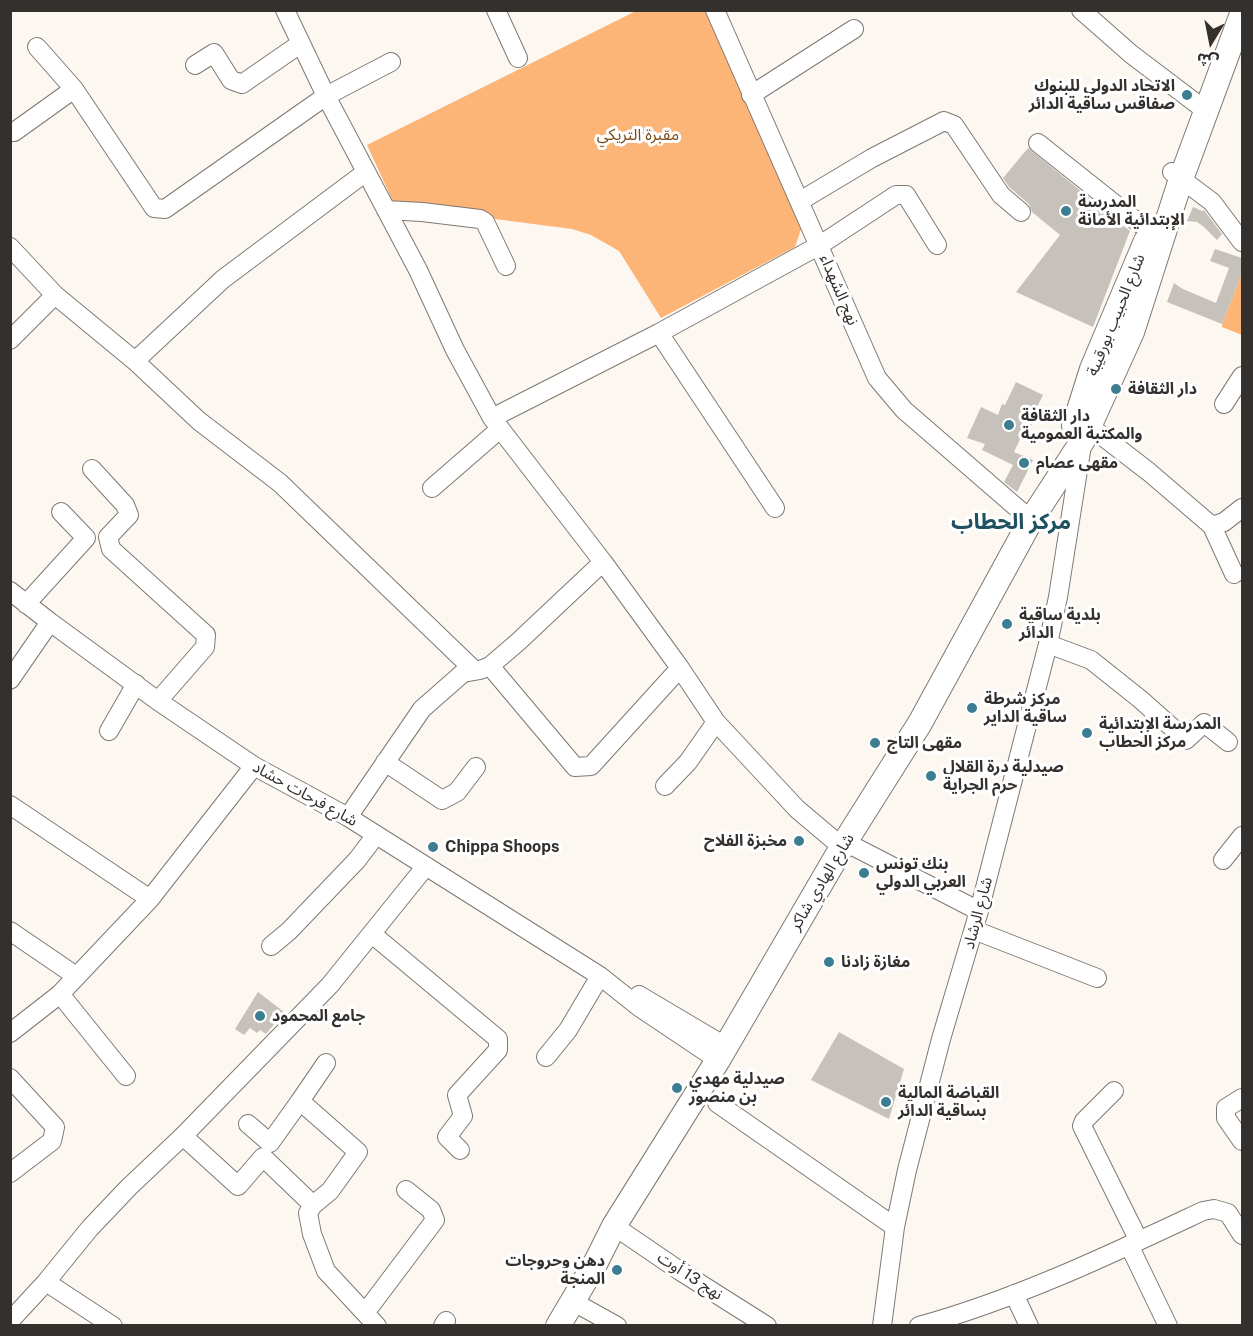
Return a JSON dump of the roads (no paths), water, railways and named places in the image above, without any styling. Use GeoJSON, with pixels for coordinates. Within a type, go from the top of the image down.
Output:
{"type":"FeatureCollection","features":[{"type":"Feature","properties":{"kind":"main road","name":"شارع الحبيب بورقيبة"},"geometry":{"type":"LineString","coordinates":[[1031,520],[1054,485],[1132,332],[1197,104],[1232,10]]}},
{"type":"Feature","properties":{"kind":"main road","name":"شارع الحبيب بورقيبة"},"geometry":{"type":"LineString","coordinates":[[1076,440],[1092,369],[1176,175],[1242,14]]}},
{"type":"Feature","properties":{"kind":"main road","name":"شارع الهادي شاكر"},"geometry":{"type":"LineString","coordinates":[[558,1326],[596,1262],[610,1232],[722,1053],[844,845],[920,723],[1031,520]]}},
{"type":"Feature","properties":{"kind":"main road","name":"شارع الهادي شاكر"},"geometry":{"type":"LineString","coordinates":[[544,1326],[585,1256],[610,1232]]}},
{"type":"Feature","properties":{"kind":"street"},"geometry":{"type":"LineString","coordinates":[[285,10],[326,96],[418,270],[455,350],[496,423],[603,562],[716,722],[797,809],[844,845],[979,911]]}},
{"type":"Feature","properties":{"kind":"street"},"geometry":{"type":"LineString","coordinates":[[496,10],[518,58]]}},
{"type":"Feature","properties":{"kind":"street","name":"نهج الشهداء"},"geometry":{"type":"LineString","coordinates":[[715,10],[877,378],[890,395],[1031,520]]}},
{"type":"Feature","properties":{"kind":"street"},"geometry":{"type":"LineString","coordinates":[[1081,10],[1131,54],[1197,104]]}},
{"type":"Feature","properties":{"kind":"street"},"geometry":{"type":"LineString","coordinates":[[751,95],[854,29]]}},
{"type":"Feature","properties":{"kind":"street"},"geometry":{"type":"LineString","coordinates":[[195,65],[214,53],[231,80],[242,84],[300,44]]}},
{"type":"Feature","properties":{"kind":"street"},"geometry":{"type":"LineString","coordinates":[[37,47],[74,89],[154,208],[165,208],[326,96],[390,62]]}},
{"type":"Feature","properties":{"kind":"street"},"geometry":{"type":"LineString","coordinates":[[10,132],[14,132],[74,89]]}},
{"type":"Feature","properties":{"kind":"street"},"geometry":{"type":"LineString","coordinates":[[800,201],[872,158],[944,121],[954,125],[1001,195],[1021,212]]}},
{"type":"Feature","properties":{"kind":"street"},"geometry":{"type":"LineString","coordinates":[[1038,143],[1140,224],[1152,228]]}},
{"type":"Feature","properties":{"kind":"street"},"geometry":{"type":"LineString","coordinates":[[135,361],[223,279],[366,172]]}},
{"type":"Feature","properties":{"kind":"street"},"geometry":{"type":"LineString","coordinates":[[1176,175],[1212,202],[1242,242]]}},
{"type":"Feature","properties":{"kind":"street"},"geometry":{"type":"LineString","coordinates":[[432,488],[496,423],[820,245],[896,195],[906,195],[937,245]]}},
{"type":"Feature","properties":{"kind":"street"},"geometry":{"type":"LineString","coordinates":[[386,210],[480,219],[484,222],[506,266]]}},
{"type":"Feature","properties":{"kind":"street"},"geometry":{"type":"LineString","coordinates":[[10,247],[55,295],[135,361],[199,421],[280,483],[483,668],[575,767],[591,766],[680,668]]}},
{"type":"Feature","properties":{"kind":"street"},"geometry":{"type":"LineString","coordinates":[[10,340],[55,295]]}},
{"type":"Feature","properties":{"kind":"street"},"geometry":{"type":"LineString","coordinates":[[659,333],[775,508]]}},
{"type":"Feature","properties":{"kind":"street"},"geometry":{"type":"LineString","coordinates":[[1224,404],[1242,376]]}},
{"type":"Feature","properties":{"kind":"street"},"geometry":{"type":"LineString","coordinates":[[1076,440],[1149,472],[1212,526],[1240,576]]}},
{"type":"Feature","properties":{"kind":"street","name":"شارع الرشاد"},"geometry":{"type":"LineString","coordinates":[[882,1326],[895,1227],[941,1040],[974,930],[1048,645],[1073,499],[1076,440]]}},
{"type":"Feature","properties":{"kind":"street"},"geometry":{"type":"LineString","coordinates":[[92,469],[125,505],[129,515],[108,537],[111,549],[206,635],[205,647],[158,700]]}},
{"type":"Feature","properties":{"kind":"street"},"geometry":{"type":"LineString","coordinates":[[1212,526],[1224,522],[1242,507]]}},
{"type":"Feature","properties":{"kind":"street"},"geometry":{"type":"LineString","coordinates":[[26,604],[86,537],[61,513]]}},
{"type":"Feature","properties":{"kind":"street"},"geometry":{"type":"LineString","coordinates":[[348,817],[422,709],[463,673],[483,668],[518,642],[603,562]]}},
{"type":"Feature","properties":{"kind":"street","name":"شارع فرحات حشاد"},"geometry":{"type":"LineString","coordinates":[[10,591],[158,700],[254,766],[348,817],[605,980],[649,999],[722,1053]]}},
{"type":"Feature","properties":{"kind":"street"},"geometry":{"type":"LineString","coordinates":[[10,680],[50,622]]}},
{"type":"Feature","properties":{"kind":"street"},"geometry":{"type":"LineString","coordinates":[[1048,645],[1091,660],[1186,740],[1204,723],[1228,742]]}},
{"type":"Feature","properties":{"kind":"street"},"geometry":{"type":"LineString","coordinates":[[109,731],[136,684]]}},
{"type":"Feature","properties":{"kind":"street"},"geometry":{"type":"LineString","coordinates":[[665,786],[688,762],[716,722]]}},
{"type":"Feature","properties":{"kind":"street"},"geometry":{"type":"LineString","coordinates":[[385,762],[442,800],[457,792],[476,767]]}},
{"type":"Feature","properties":{"kind":"street"},"geometry":{"type":"LineString","coordinates":[[10,1033],[60,994],[150,899],[254,766]]}},
{"type":"Feature","properties":{"kind":"street"},"geometry":{"type":"LineString","coordinates":[[10,805],[150,899]]}},
{"type":"Feature","properties":{"kind":"street"},"geometry":{"type":"LineString","coordinates":[[271,946],[290,931],[350,868],[376,835]]}},
{"type":"Feature","properties":{"kind":"street"},"geometry":{"type":"LineString","coordinates":[[1223,860],[1242,836]]}},
{"type":"Feature","properties":{"kind":"street"},"geometry":{"type":"LineString","coordinates":[[10,1321],[46,1282],[90,1228],[129,1187],[183,1136],[330,985],[426,866]]}},
{"type":"Feature","properties":{"kind":"street"},"geometry":{"type":"LineString","coordinates":[[974,930],[1097,978]]}},
{"type":"Feature","properties":{"kind":"street"},"geometry":{"type":"LineString","coordinates":[[10,931],[76,976]]}},
{"type":"Feature","properties":{"kind":"street"},"geometry":{"type":"LineString","coordinates":[[372,934],[498,1039],[498,1050],[457,1095],[462,1116],[447,1137],[460,1150]]}},
{"type":"Feature","properties":{"kind":"street"},"geometry":{"type":"LineString","coordinates":[[546,1057],[605,980]]}},
{"type":"Feature","properties":{"kind":"street"},"geometry":{"type":"LineString","coordinates":[[60,994],[126,1076]]}},
{"type":"Feature","properties":{"kind":"street"},"geometry":{"type":"LineString","coordinates":[[248,1124],[270,1143],[326,1063]]}},
{"type":"Feature","properties":{"kind":"street"},"geometry":{"type":"LineString","coordinates":[[10,1078],[55,1126],[52,1141],[10,1173]]}},
{"type":"Feature","properties":{"kind":"street"},"geometry":{"type":"LineString","coordinates":[[1114,1090],[1084,1121],[1082,1126],[1168,1326]]}},
{"type":"Feature","properties":{"kind":"street"},"geometry":{"type":"LineString","coordinates":[[1242,1098],[1226,1108],[1226,1118],[1242,1141]]}},
{"type":"Feature","properties":{"kind":"street"},"geometry":{"type":"LineString","coordinates":[[300,1101],[358,1152],[330,1191],[313,1205],[308,1213],[312,1234],[326,1271],[371,1319],[435,1220],[431,1210],[406,1190]]}},
{"type":"Feature","properties":{"kind":"street"},"geometry":{"type":"LineString","coordinates":[[717,1103],[895,1227]]}},
{"type":"Feature","properties":{"kind":"street"},"geometry":{"type":"LineString","coordinates":[[183,1136],[238,1186],[263,1157],[313,1205]]}},
{"type":"Feature","properties":{"kind":"street"},"geometry":{"type":"LineString","coordinates":[[919,1326],[966,1319],[1014,1294],[1203,1211],[1214,1209],[1228,1213],[1242,1235]]}},
{"type":"Feature","properties":{"kind":"street","name":"نهج 13 أوت"},"geometry":{"type":"LineString","coordinates":[[610,1232],[680,1271],[766,1326]]}},
{"type":"Feature","properties":{"kind":"street"},"geometry":{"type":"LineString","coordinates":[[46,1282],[113,1326]]}},
{"type":"Feature","properties":{"kind":"street"},"geometry":{"type":"LineString","coordinates":[[1014,1294],[1029,1326]]}},
{"type":"Feature","properties":{"kind":"street"},"geometry":{"type":"LineString","coordinates":[[572,1301],[617,1326]]}},
{"type":"Feature","properties":{"kind":"place","name":"الاتحاد الدولي للبنوك صفاقس ساقية الدائر"},"geometry":{"type":"Point","coordinates":[1187,95]}},
{"type":"Feature","properties":{"kind":"place","name":"المدرسة الإبتدائية الأمانة"},"geometry":{"type":"Point","coordinates":[1066,211]}},
{"type":"Feature","properties":{"kind":"place","name":"دار الثقافة"},"geometry":{"type":"Point","coordinates":[1116,389]}},
{"type":"Feature","properties":{"kind":"place","name":"دار الثقافة والمكتبة العمومية"},"geometry":{"type":"Point","coordinates":[1009,425]}},
{"type":"Feature","properties":{"kind":"place","name":"مقهى عصام"},"geometry":{"type":"Point","coordinates":[1024,463]}},
{"type":"Feature","properties":{"kind":"place","name":"بلدية ساقية الدائر"},"geometry":{"type":"Point","coordinates":[1007,624]}},
{"type":"Feature","properties":{"kind":"place","name":"مركز شرطة ساقية الداير"},"geometry":{"type":"Point","coordinates":[972,708]}},
{"type":"Feature","properties":{"kind":"place","name":"المدرسة الإبتدائية مركز الحطاب"},"geometry":{"type":"Point","coordinates":[1087,733]}},
{"type":"Feature","properties":{"kind":"place","name":"مقهى التاج"},"geometry":{"type":"Point","coordinates":[875,743]}},
{"type":"Feature","properties":{"kind":"place","name":"صيدلية درة القلال حرم الجراية"},"geometry":{"type":"Point","coordinates":[931,776]}},
{"type":"Feature","properties":{"kind":"place","name":"مخبزة الفلاح"},"geometry":{"type":"Point","coordinates":[799,841]}},
{"type":"Feature","properties":{"kind":"place","name":"Chippa Shoops"},"geometry":{"type":"Point","coordinates":[433,847]}},
{"type":"Feature","properties":{"kind":"place","name":"بنك تونس العربي الدولي"},"geometry":{"type":"Point","coordinates":[864,873]}},
{"type":"Feature","properties":{"kind":"place","name":"مغازة زادنا"},"geometry":{"type":"Point","coordinates":[829,962]}},
{"type":"Feature","properties":{"kind":"place","name":"جامع المحمود"},"geometry":{"type":"Point","coordinates":[260,1016]}},
{"type":"Feature","properties":{"kind":"place","name":"صيدلية مهدي بن منصور"},"geometry":{"type":"Point","coordinates":[677,1088]}},
{"type":"Feature","properties":{"kind":"place","name":"القباضة المالية بساقية الدائر"},"geometry":{"type":"Point","coordinates":[886,1102]}},
{"type":"Feature","properties":{"kind":"place","name":"دهن وحروجات المنجة"},"geometry":{"type":"Point","coordinates":[617,1270]}},
{"type":"Feature","properties":{"kind":"district","name":"مركز الحطاب"},"geometry":{"type":"Point","coordinates":[1011,522]}},
{"type":"Feature","properties":{"kind":"park label","name":"مقبرة التريكي"},"geometry":{"type":"Point","coordinates":[638,135]}}]}
